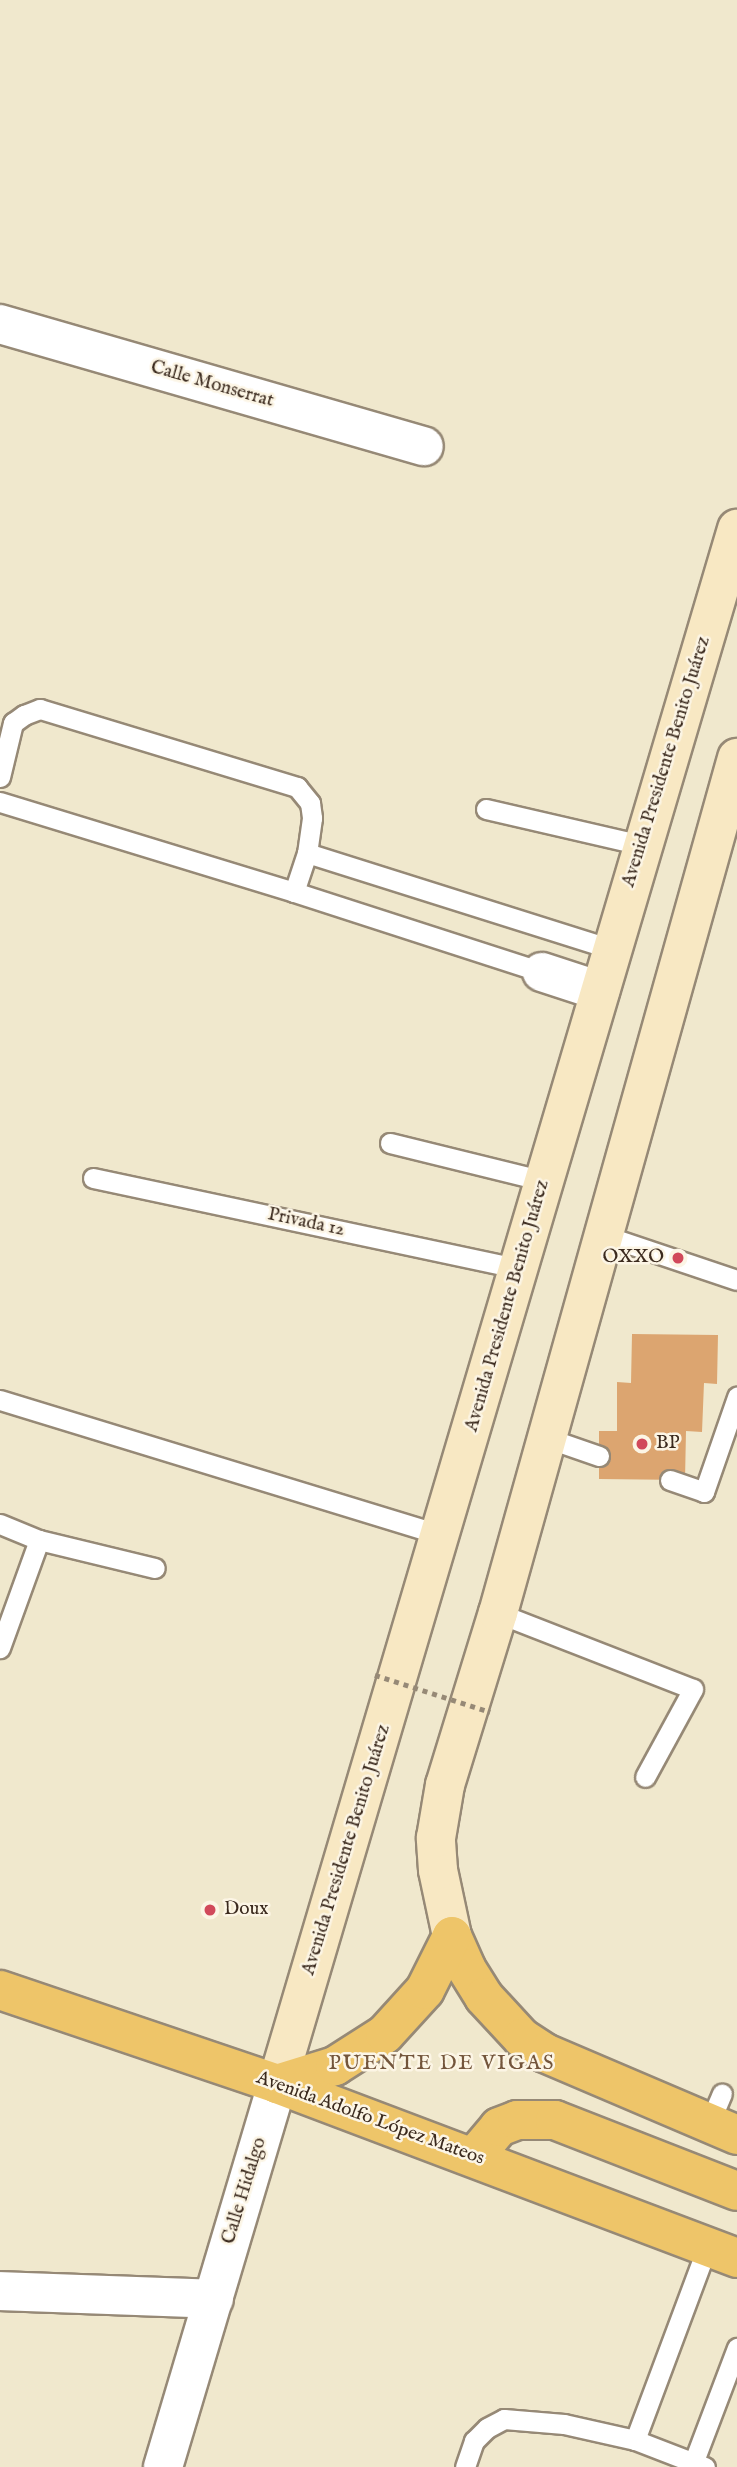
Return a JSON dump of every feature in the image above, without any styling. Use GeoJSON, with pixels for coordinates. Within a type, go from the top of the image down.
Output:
{"type":"FeatureCollection","features":[{"type":"Feature","properties":{"kind":"main road","name":"Avenida Presidente Benito Juárez"},"geometry":{"type":"LineString","coordinates":[[277,2084],[442,1535],[642,845],[737,529]]}},
{"type":"Feature","properties":{"kind":"main road"},"geometry":{"type":"LineString","coordinates":[[723,2118],[545,2053],[522,2038],[484,1997],[466,1968],[452,1936],[438,1870],[439,1811],[498,1613],[737,758]]}},
{"type":"Feature","properties":{"kind":"main road"},"geometry":{"type":"LineString","coordinates":[[277,2084],[335,2066],[385,2034],[425,1990],[452,1936]]}},
{"type":"Feature","properties":{"kind":"main road","name":"Avenida Adolfo López Mateos"},"geometry":{"type":"LineString","coordinates":[[0,1990],[277,2084],[722,2253]]}},
{"type":"Feature","properties":{"kind":"main road"},"geometry":{"type":"LineString","coordinates":[[474,2157],[499,2127],[517,2120],[555,2120],[737,2191]]}},
{"type":"Feature","properties":{"kind":"street","name":"Calle Monserrat"},"geometry":{"type":"LineString","coordinates":[[0,324],[424,446]]}},
{"type":"Feature","properties":{"kind":"street"},"geometry":{"type":"LineString","coordinates":[[542,972],[600,991]]}},
{"type":"Feature","properties":{"kind":"street","name":"Calle Hidalgo"},"geometry":{"type":"LineString","coordinates":[[163,2467],[277,2084]]}},
{"type":"Feature","properties":{"kind":"street"},"geometry":{"type":"LineString","coordinates":[[0,2291],[214,2299]]}},
{"type":"Feature","properties":{"kind":"lane"},"geometry":{"type":"LineString","coordinates":[[0,777],[13,723],[40,709],[297,787],[310,803],[312,818],[307,853],[294,892]]}},
{"type":"Feature","properties":{"kind":"lane"},"geometry":{"type":"LineString","coordinates":[[0,802],[294,892],[542,972]]}},
{"type":"Feature","properties":{"kind":"lane"},"geometry":{"type":"LineString","coordinates":[[486,809],[642,845]]}},
{"type":"Feature","properties":{"kind":"lane"},"geometry":{"type":"LineString","coordinates":[[307,853],[612,949]]}},
{"type":"Feature","properties":{"kind":"lane"},"geometry":{"type":"LineString","coordinates":[[390,1143],[545,1181]]}},
{"type":"Feature","properties":{"kind":"lane","name":"Privada 12"},"geometry":{"type":"LineString","coordinates":[[93,1178],[518,1268]]}},
{"type":"Feature","properties":{"kind":"lane"},"geometry":{"type":"LineString","coordinates":[[603,1235],[737,1280]]}},
{"type":"Feature","properties":{"kind":"lane"},"geometry":{"type":"LineString","coordinates":[[670,1480],[705,1492],[737,1396]]}},
{"type":"Feature","properties":{"kind":"lane"},"geometry":{"type":"LineString","coordinates":[[0,1400],[442,1535]]}},
{"type":"Feature","properties":{"kind":"lane"},"geometry":{"type":"LineString","coordinates":[[547,1438],[599,1456]]}},
{"type":"Feature","properties":{"kind":"lane"},"geometry":{"type":"LineString","coordinates":[[0,1524],[39,1540],[155,1568]]}},
{"type":"Feature","properties":{"kind":"lane"},"geometry":{"type":"LineString","coordinates":[[0,1648],[39,1540]]}},
{"type":"Feature","properties":{"kind":"lane"},"geometry":{"type":"LineString","coordinates":[[498,1613],[693,1689],[645,1777]]}},
{"type":"Feature","properties":{"kind":"lane"},"geometry":{"type":"LineString","coordinates":[[635,2440],[722,2253]]}},
{"type":"Feature","properties":{"kind":"lane"},"geometry":{"type":"LineString","coordinates":[[465,2467],[474,2441],[487,2428],[504,2419],[564,2424],[635,2440],[700,2464],[737,2348]]}},
{"type":"Feature","properties":{"kind":"path"},"geometry":{"type":"LineString","coordinates":[[375,1675],[490,1712]]}},
{"type":"Feature","properties":{"kind":"building"},"geometry":{"type":"Polygon","coordinates":[[[632,1334],[718,1335],[717,1384],[704,1383],[702,1432],[686,1431],[685,1480],[599,1479],[599,1431],[617,1431],[617,1382],[631,1383],[632,1334]]]}},
{"type":"Feature","properties":{"kind":"place","name":"OXXO"},"geometry":{"type":"Point","coordinates":[678,1258]}},
{"type":"Feature","properties":{"kind":"place","name":"BP"},"geometry":{"type":"Point","coordinates":[642,1444]}},
{"type":"Feature","properties":{"kind":"place","name":"Doux"},"geometry":{"type":"Point","coordinates":[210,1910]}},
{"type":"Feature","properties":{"kind":"district","name":"PUENTE DE VIGAS"},"geometry":{"type":"Point","coordinates":[442,2064]}}]}
